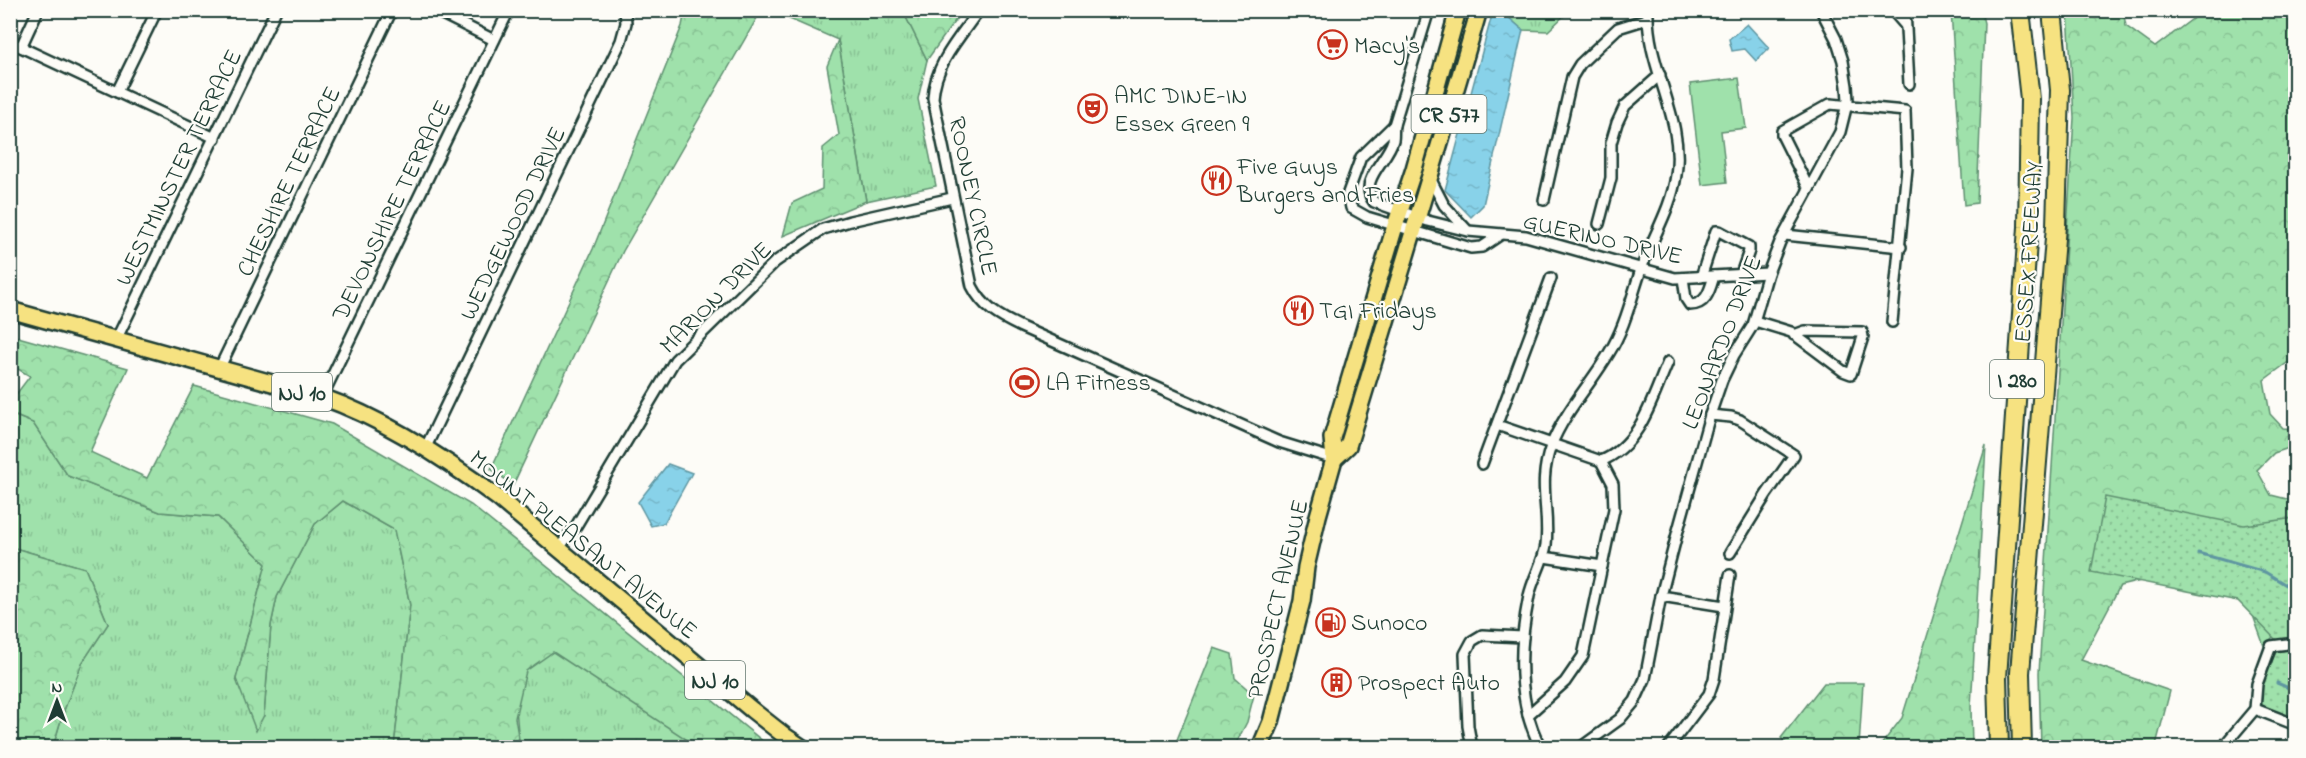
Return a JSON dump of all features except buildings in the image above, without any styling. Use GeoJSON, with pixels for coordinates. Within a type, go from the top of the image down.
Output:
{"type":"FeatureCollection","features":[{"type":"Feature","properties":{"kind":"highway","name":"ESSEX FREEWAY"},"geometry":{"type":"LineString","coordinates":[[1999,747],[1997,678],[2028,227],[2030,99],[2020,10]]}},
{"type":"Feature","properties":{"kind":"highway","name":"ESSEX FREEWAY"},"geometry":{"type":"LineString","coordinates":[[2022,747],[2020,673],[2056,226],[2060,90],[2052,10]]}},
{"type":"Feature","properties":{"kind":"main road","name":"PROSPECT AVENUE"},"geometry":{"type":"LineString","coordinates":[[1260,747],[1271,722],[1302,602],[1306,567],[1334,459],[1332,438],[1417,159],[1458,10]]}},
{"type":"Feature","properties":{"kind":"main road","name":"PROSPECT AVENUE"},"geometry":{"type":"LineString","coordinates":[[1334,459],[1348,446],[1479,10]]}},
{"type":"Feature","properties":{"kind":"main road","name":"MOUNT PLEASANT AVENUE"},"geometry":{"type":"LineString","coordinates":[[10,310],[322,397],[362,414],[466,475],[752,710],[802,747]]}},
{"type":"Feature","properties":{"kind":"street"},"geometry":{"type":"LineString","coordinates":[[21,47],[38,10]]}},
{"type":"Feature","properties":{"kind":"street"},"geometry":{"type":"LineString","coordinates":[[117,92],[157,10]]}},
{"type":"Feature","properties":{"kind":"street","name":"WESTMINSTER TERRACE"},"geometry":{"type":"LineString","coordinates":[[116,340],[276,10]]}},
{"type":"Feature","properties":{"kind":"street","name":"CHESHIRE TERRACE"},"geometry":{"type":"LineString","coordinates":[[219,369],[392,10]]}},
{"type":"Feature","properties":{"kind":"street"},"geometry":{"type":"LineString","coordinates":[[434,10],[495,40]]}},
{"type":"Feature","properties":{"kind":"street","name":"WEDGEWOOD DRIVE"},"geometry":{"type":"LineString","coordinates":[[425,449],[621,41],[626,23],[625,10]]}},
{"type":"Feature","properties":{"kind":"street","name":"ROONEY CIRCLE"},"geometry":{"type":"LineString","coordinates":[[979,10],[944,60],[934,86],[933,98],[952,198],[972,286],[977,296],[993,313],[1279,442],[1334,459]]}},
{"type":"Feature","properties":{"kind":"street"},"geometry":{"type":"LineString","coordinates":[[1397,219],[1374,202],[1368,193],[1371,178],[1393,140],[1394,125],[1429,10]]}},
{"type":"Feature","properties":{"kind":"street","name":"LEONARDO DRIVE"},"geometry":{"type":"LineString","coordinates":[[1580,747],[1620,720],[1635,701],[1645,679],[1661,596],[1710,415],[1722,380],[1755,321],[1768,273],[1785,235],[1840,132],[1847,105],[1847,86],[1843,61],[1836,39],[1821,10]]}},
{"type":"Feature","properties":{"kind":"street"},"geometry":{"type":"LineString","coordinates":[[1892,10],[1905,25]]}},
{"type":"Feature","properties":{"kind":"street"},"geometry":{"type":"LineString","coordinates":[[1905,10],[1910,84]]}},
{"type":"Feature","properties":{"kind":"street","name":"DEVONSHIRE TERRACE"},"geometry":{"type":"LineString","coordinates":[[322,397],[508,12]]}},
{"type":"Feature","properties":{"kind":"street"},"geometry":{"type":"LineString","coordinates":[[1541,747],[1528,715],[1523,691],[1523,637],[1529,594],[1544,557],[1546,541],[1543,482],[1552,444],[1573,406],[1616,341],[1641,269],[1666,209],[1676,176],[1678,149],[1675,122],[1660,75],[1647,15],[1618,28],[1580,64],[1572,77],[1544,200]]}},
{"type":"Feature","properties":{"kind":"street"},"geometry":{"type":"LineString","coordinates":[[10,42],[215,138]]}},
{"type":"Feature","properties":{"kind":"street"},"geometry":{"type":"LineString","coordinates":[[1599,224],[1611,178],[1611,143],[1617,123],[1626,106],[1660,75]]}},
{"type":"Feature","properties":{"kind":"street"},"geometry":{"type":"LineString","coordinates":[[1809,189],[1782,131],[1830,104],[1905,111],[1907,168],[1892,322]]}},
{"type":"Feature","properties":{"kind":"street"},"geometry":{"type":"LineString","coordinates":[[1394,125],[1361,157],[1348,199],[1351,208],[1358,214],[1397,219],[1415,224]]}},
{"type":"Feature","properties":{"kind":"street"},"geometry":{"type":"LineString","coordinates":[[1430,178],[1444,205],[1468,231]]}},
{"type":"Feature","properties":{"kind":"street"},"geometry":{"type":"LineString","coordinates":[[10,196],[10,207]]}},
{"type":"Feature","properties":{"kind":"street","name":"MARION DRIVE"},"geometry":{"type":"LineString","coordinates":[[558,549],[576,526],[675,360],[775,262],[823,229],[952,198]]}},
{"type":"Feature","properties":{"kind":"street","name":"GUERINO DRIVE"},"geometry":{"type":"LineString","coordinates":[[1397,219],[1415,224],[1471,248],[1482,247],[1500,235]]}},
{"type":"Feature","properties":{"kind":"street","name":"GUERINO DRIVE"},"geometry":{"type":"LineString","coordinates":[[1415,224],[1500,235],[1526,236],[1641,269],[1683,278],[1768,273]]}},
{"type":"Feature","properties":{"kind":"street"},"geometry":{"type":"LineString","coordinates":[[1701,277],[1716,231],[1749,247],[1741,274]]}},
{"type":"Feature","properties":{"kind":"street"},"geometry":{"type":"LineString","coordinates":[[1785,235],[1900,247]]}},
{"type":"Feature","properties":{"kind":"street"},"geometry":{"type":"LineString","coordinates":[[1683,278],[1686,299],[1690,304],[1697,305],[1704,300],[1714,276]]}},
{"type":"Feature","properties":{"kind":"street"},"geometry":{"type":"LineString","coordinates":[[1482,464],[1551,278]]}},
{"type":"Feature","properties":{"kind":"street"},"geometry":{"type":"LineString","coordinates":[[1755,321],[1777,326],[1794,335],[1843,371],[1851,374],[1863,337],[1862,332],[1805,331],[1794,335]]}},
{"type":"Feature","properties":{"kind":"street"},"geometry":{"type":"LineString","coordinates":[[1601,461],[1614,456],[1636,434],[1668,362]]}},
{"type":"Feature","properties":{"kind":"street"},"geometry":{"type":"LineString","coordinates":[[1710,415],[1740,420],[1794,455],[1730,554]]}},
{"type":"Feature","properties":{"kind":"street"},"geometry":{"type":"LineString","coordinates":[[1497,425],[1601,461],[1609,473],[1615,495],[1583,656],[1565,682],[1528,715]]}},
{"type":"Feature","properties":{"kind":"street"},"geometry":{"type":"LineString","coordinates":[[1544,557],[1602,566]]}},
{"type":"Feature","properties":{"kind":"street"},"geometry":{"type":"LineString","coordinates":[[1668,747],[1708,694],[1714,679],[1730,575]]}},
{"type":"Feature","properties":{"kind":"street"},"geometry":{"type":"LineString","coordinates":[[1661,596],[1724,606]]}},
{"type":"Feature","properties":{"kind":"street"},"geometry":{"type":"LineString","coordinates":[[1472,747],[1468,726],[1465,654],[1472,641],[1482,635],[1523,637]]}},
{"type":"Feature","properties":{"kind":"street"},"geometry":{"type":"LineString","coordinates":[[2223,747],[2255,709],[2257,684],[2271,646],[2295,643]]}},
{"type":"Feature","properties":{"kind":"street"},"geometry":{"type":"LineString","coordinates":[[2255,709],[2295,725]]}},
{"type":"Feature","properties":{"kind":"green space"},"geometry":{"type":"Polygon","coordinates":[[[685,11],[761,11],[623,251],[513,485],[491,469],[593,249],[682,26],[685,11]]]}},
{"type":"Feature","properties":{"kind":"green space"},"geometry":{"type":"Polygon","coordinates":[[[771,11],[903,11],[927,60],[918,99],[936,186],[866,201],[838,40],[771,11]]]}},
{"type":"Feature","properties":{"kind":"green space"},"geometry":{"type":"Polygon","coordinates":[[[903,11],[962,11],[927,60],[903,11]]]}},
{"type":"Feature","properties":{"kind":"green space"},"geometry":{"type":"Polygon","coordinates":[[[1501,11],[1569,11],[1548,31],[1523,30],[1501,11]]]}},
{"type":"Feature","properties":{"kind":"green space"},"geometry":{"type":"Polygon","coordinates":[[[1951,11],[1981,11],[1984,23],[1977,203],[1964,205],[1951,11]]]}},
{"type":"Feature","properties":{"kind":"green space"},"geometry":{"type":"Polygon","coordinates":[[[2068,11],[2123,11],[2126,26],[2155,47],[2203,11],[2295,11],[2295,139],[2287,156],[2296,171],[2295,364],[2287,363],[2264,380],[2270,414],[2283,428],[2295,429],[2295,446],[2274,453],[2257,470],[2271,495],[2295,501],[2295,635],[2275,635],[2264,646],[2246,596],[2158,577],[2120,586],[2081,660],[2170,691],[2156,745],[2095,744],[2094,747],[2041,748],[2039,673],[2074,118],[2068,11]]]}},
{"type":"Feature","properties":{"kind":"green space"},"geometry":{"type":"Polygon","coordinates":[[[838,40],[866,201],[783,236],[792,203],[822,189],[823,148],[839,135],[827,66],[838,40]]]}},
{"type":"Feature","properties":{"kind":"green space"},"geometry":{"type":"Polygon","coordinates":[[[1739,78],[1746,128],[1721,131],[1727,182],[1702,185],[1690,84],[1739,78]]]}},
{"type":"Feature","properties":{"kind":"green space"},"geometry":{"type":"Polygon","coordinates":[[[11,335],[128,368],[90,452],[147,478],[194,386],[332,424],[471,505],[770,747],[739,747],[743,743],[740,741],[720,747],[698,747],[553,652],[526,671],[515,718],[520,747],[394,747],[410,605],[394,530],[343,501],[315,524],[277,597],[271,625],[264,715],[256,731],[236,679],[266,564],[218,517],[160,512],[68,476],[33,423],[11,414],[11,401],[30,376],[11,365],[11,335]]]}},
{"type":"Feature","properties":{"kind":"green space"},"geometry":{"type":"Polygon","coordinates":[[[10,414],[33,423],[68,476],[160,512],[218,517],[266,564],[236,679],[264,715],[271,625],[277,597],[315,524],[343,501],[394,530],[410,605],[394,747],[53,747],[82,663],[108,624],[85,568],[11,547],[10,414]]]}},
{"type":"Feature","properties":{"kind":"green space"},"geometry":{"type":"Polygon","coordinates":[[[1986,445],[1971,707],[1972,747],[1877,747],[1902,718],[1986,445]]]}},
{"type":"Feature","properties":{"kind":"green space"},"geometry":{"type":"Polygon","coordinates":[[[2105,497],[2244,525],[2295,518],[2295,639],[2276,640],[2238,601],[2091,572],[2105,497]]]}},
{"type":"Feature","properties":{"kind":"green space"},"geometry":{"type":"Polygon","coordinates":[[[11,547],[85,568],[108,624],[82,663],[53,747],[11,747],[11,547]]]}},
{"type":"Feature","properties":{"kind":"green space"},"geometry":{"type":"Polygon","coordinates":[[[545,644],[644,707],[698,747],[520,747],[514,672],[545,644]]]}},
{"type":"Feature","properties":{"kind":"green space"},"geometry":{"type":"Polygon","coordinates":[[[1214,648],[1232,654],[1235,678],[1254,695],[1247,722],[1234,747],[1174,747],[1214,648]]]}},
{"type":"Feature","properties":{"kind":"green space"},"geometry":{"type":"Polygon","coordinates":[[[2295,648],[2295,721],[2262,706],[2261,684],[2276,652],[2295,648]]]}},
{"type":"Feature","properties":{"kind":"green space"},"geometry":{"type":"Polygon","coordinates":[[[1824,683],[1863,683],[1859,747],[1790,747],[1781,738],[1824,683]]]}},
{"type":"Feature","properties":{"kind":"water"},"geometry":{"type":"Polygon","coordinates":[[[1493,11],[1501,11],[1523,30],[1483,205],[1471,217],[1445,190],[1493,11]]]}},
{"type":"Feature","properties":{"kind":"water"},"geometry":{"type":"Polygon","coordinates":[[[1747,24],[1769,48],[1756,61],[1745,49],[1732,51],[1729,39],[1747,24]]]}},
{"type":"Feature","properties":{"kind":"water"},"geometry":{"type":"Polygon","coordinates":[[[668,464],[692,473],[664,523],[651,526],[638,502],[668,464]]]}},
{"type":"Feature","properties":{"kind":"waterway"},"geometry":{"type":"LineString","coordinates":[[2198,553],[2265,572],[2296,591]]}},
{"type":"Feature","properties":{"kind":"waterway"},"geometry":{"type":"LineString","coordinates":[[2277,683],[2296,691]]}},
{"type":"Feature","properties":{"kind":"place","name":"Macy's"},"geometry":{"type":"Point","coordinates":[1333,45]}},
{"type":"Feature","properties":{"kind":"place","name":"AMC DINE-IN Essex Green 9"},"geometry":{"type":"Point","coordinates":[1093,109]}},
{"type":"Feature","properties":{"kind":"place","name":"Five Guys Burgers and Fries"},"geometry":{"type":"Point","coordinates":[1216,180]}},
{"type":"Feature","properties":{"kind":"place","name":"TGI Fridays"},"geometry":{"type":"Point","coordinates":[1298,310]}},
{"type":"Feature","properties":{"kind":"place","name":"LA Fitness"},"geometry":{"type":"Point","coordinates":[1025,382]}},
{"type":"Feature","properties":{"kind":"place","name":"Sunoco"},"geometry":{"type":"Point","coordinates":[1330,622]}},
{"type":"Feature","properties":{"kind":"place","name":"Prospect Auto"},"geometry":{"type":"Point","coordinates":[1337,682]}}]}
